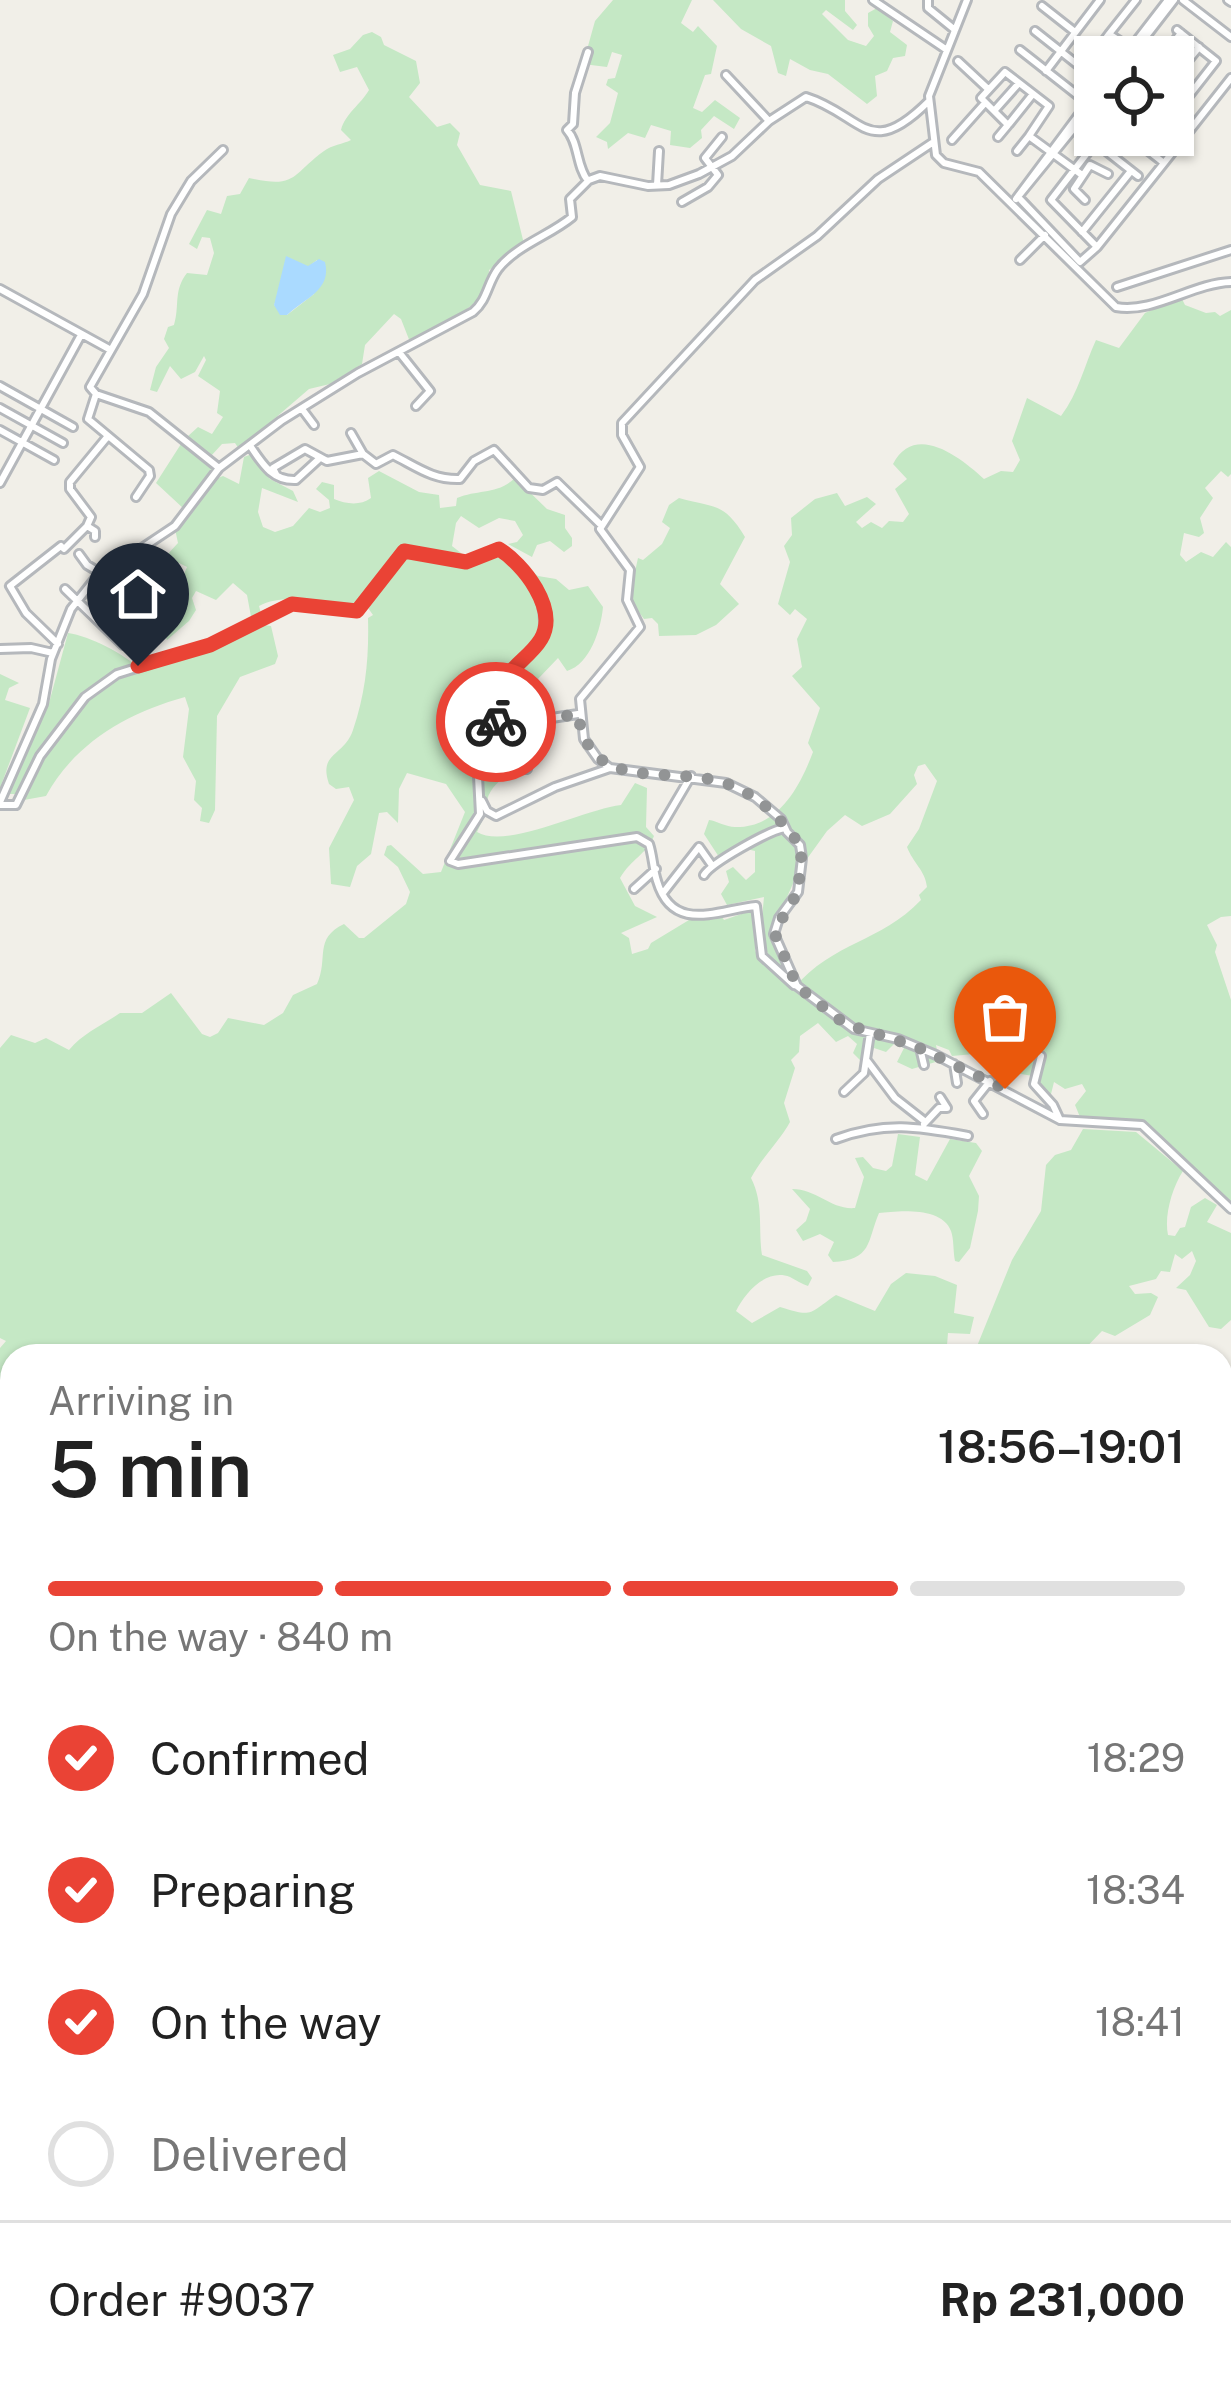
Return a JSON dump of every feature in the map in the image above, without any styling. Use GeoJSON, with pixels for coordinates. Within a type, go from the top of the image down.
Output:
{"type":"FeatureCollection","features":[{"type":"Feature","properties":{"kind":"street"},"geometry":{"type":"LineString","coordinates":[[874,0],[947,50]]}},
{"type":"Feature","properties":{"kind":"street"},"geometry":{"type":"LineString","coordinates":[[928,0],[928,8],[956,30]]}},
{"type":"Feature","properties":{"kind":"street"},"geometry":{"type":"LineString","coordinates":[[967,0],[928,101],[905,124],[864,130],[809,96],[769,121],[732,156],[684,181],[638,186],[600,176],[588,181],[569,200],[572,217],[500,267],[482,304],[358,373],[219,468],[175,526],[102,574],[76,599],[53,653],[43,704],[0,803],[16,805],[40,756],[94,688],[138,666],[210,645],[292,604],[357,611],[404,551],[466,562],[499,549],[522,570],[538,594],[546,619],[542,638],[502,683],[500,712],[476,764],[480,814],[452,853],[453,864],[632,836],[649,844],[663,893],[676,909],[700,917],[756,906],[762,956],[845,1024],[920,1048],[1060,1120],[1142,1125],[1231,1209]]}},
{"type":"Feature","properties":{"kind":"street"},"geometry":{"type":"LineString","coordinates":[[1046,70],[1100,0]]}},
{"type":"Feature","properties":{"kind":"street"},"geometry":{"type":"LineString","coordinates":[[1035,31],[1083,69],[1136,0]]}},
{"type":"Feature","properties":{"kind":"street"},"geometry":{"type":"LineString","coordinates":[[1144,36],[1175,0],[1231,37]]}},
{"type":"Feature","properties":{"kind":"street"},"geometry":{"type":"LineString","coordinates":[[1042,7],[1076,32]]}},
{"type":"Feature","properties":{"kind":"street"},"geometry":{"type":"LineString","coordinates":[[1194,43],[1216,61],[1194,89]]}},
{"type":"Feature","properties":{"kind":"street"},"geometry":{"type":"LineString","coordinates":[[1194,53],[1199,47]]}},
{"type":"Feature","properties":{"kind":"street"},"geometry":{"type":"LineString","coordinates":[[1020,50],[1074,89]]}},
{"type":"Feature","properties":{"kind":"street"},"geometry":{"type":"LineString","coordinates":[[588,52],[574,93],[573,124],[567,129],[588,181]]}},
{"type":"Feature","properties":{"kind":"street"},"geometry":{"type":"LineString","coordinates":[[958,61],[988,89]]}},
{"type":"Feature","properties":{"kind":"street"},"geometry":{"type":"LineString","coordinates":[[1008,125],[981,98],[1003,72],[1050,108],[1017,151]]}},
{"type":"Feature","properties":{"kind":"street"},"geometry":{"type":"LineString","coordinates":[[726,75],[769,121]]}},
{"type":"Feature","properties":{"kind":"street"},"geometry":{"type":"LineString","coordinates":[[1074,126],[1016,195],[1081,262],[1231,78]]}},
{"type":"Feature","properties":{"kind":"street"},"geometry":{"type":"LineString","coordinates":[[994,111],[1018,83]]}},
{"type":"Feature","properties":{"kind":"street"},"geometry":{"type":"LineString","coordinates":[[998,137],[1033,94]]}},
{"type":"Feature","properties":{"kind":"street"},"geometry":{"type":"LineString","coordinates":[[928,101],[934,114],[936,155],[944,163],[979,172],[1106,300],[1123,309],[1231,282]]}},
{"type":"Feature","properties":{"kind":"street"},"geometry":{"type":"LineString","coordinates":[[952,140],[985,103]]}},
{"type":"Feature","properties":{"kind":"street"},"geometry":{"type":"LineString","coordinates":[[1029,136],[1082,175]]}},
{"type":"Feature","properties":{"kind":"street"},"geometry":{"type":"LineString","coordinates":[[682,202],[719,173],[705,157],[722,137]]}},
{"type":"Feature","properties":{"kind":"street"},"geometry":{"type":"LineString","coordinates":[[610,768],[587,745],[578,714],[581,697],[640,627],[627,600],[630,570],[601,531],[640,467],[620,430],[624,419],[755,280],[817,236],[878,179],[932,143]]}},
{"type":"Feature","properties":{"kind":"street"},"geometry":{"type":"LineString","coordinates":[[136,497],[150,476],[148,470],[88,419],[96,394],[91,384],[142,294],[172,214],[191,181],[223,149]]}},
{"type":"Feature","properties":{"kind":"street"},"geometry":{"type":"LineString","coordinates":[[657,185],[659,151]]}},
{"type":"Feature","properties":{"kind":"street"},"geometry":{"type":"LineString","coordinates":[[1084,156],[1051,200],[1097,247]]}},
{"type":"Feature","properties":{"kind":"street"},"geometry":{"type":"LineString","coordinates":[[1082,232],[1134,174],[1111,156]]}},
{"type":"Feature","properties":{"kind":"street"},"geometry":{"type":"LineString","coordinates":[[1155,156],[1164,163]]}},
{"type":"Feature","properties":{"kind":"street"},"geometry":{"type":"LineString","coordinates":[[1084,200],[1074,191],[1082,175],[1093,164],[1108,174]]}},
{"type":"Feature","properties":{"kind":"street"},"geometry":{"type":"LineString","coordinates":[[1020,260],[1045,236]]}},
{"type":"Feature","properties":{"kind":"street"},"geometry":{"type":"LineString","coordinates":[[1118,287],[1231,250]]}},
{"type":"Feature","properties":{"kind":"street"},"geometry":{"type":"LineString","coordinates":[[0,289],[109,349]]}},
{"type":"Feature","properties":{"kind":"street"},"geometry":{"type":"LineString","coordinates":[[0,483],[81,335]]}},
{"type":"Feature","properties":{"kind":"street"},"geometry":{"type":"LineString","coordinates":[[399,352],[430,391],[416,406]]}},
{"type":"Feature","properties":{"kind":"street"},"geometry":{"type":"LineString","coordinates":[[0,386],[73,427]]}},
{"type":"Feature","properties":{"kind":"street"},"geometry":{"type":"LineString","coordinates":[[96,394],[149,412],[219,468]]}},
{"type":"Feature","properties":{"kind":"street"},"geometry":{"type":"LineString","coordinates":[[0,408],[63,443]]}},
{"type":"Feature","properties":{"kind":"street"},"geometry":{"type":"LineString","coordinates":[[301,409],[314,425]]}},
{"type":"Feature","properties":{"kind":"street"},"geometry":{"type":"LineString","coordinates":[[0,430],[54,460]]}},
{"type":"Feature","properties":{"kind":"street"},"geometry":{"type":"LineString","coordinates":[[351,433],[363,454],[378,464],[387,456],[397,456],[425,476],[457,481],[474,461],[494,450],[529,488],[543,490],[557,482],[601,525]]}},
{"type":"Feature","properties":{"kind":"street"},"geometry":{"type":"LineString","coordinates":[[58,644],[26,613],[10,586],[61,546],[64,549],[87,526],[91,517],[70,489],[70,482],[108,436]]}},
{"type":"Feature","properties":{"kind":"street"},"geometry":{"type":"LineString","coordinates":[[251,446],[267,469],[294,480],[320,458]]}},
{"type":"Feature","properties":{"kind":"street"},"geometry":{"type":"LineString","coordinates":[[277,476],[273,468],[279,462],[305,449],[329,461],[363,454]]}},
{"type":"Feature","properties":{"kind":"street"},"geometry":{"type":"LineString","coordinates":[[87,526],[95,537]]}},
{"type":"Feature","properties":{"kind":"street"},"geometry":{"type":"LineString","coordinates":[[79,554],[102,574]]}},
{"type":"Feature","properties":{"kind":"street"},"geometry":{"type":"LineString","coordinates":[[65,589],[123,645]]}},
{"type":"Feature","properties":{"kind":"street"},"geometry":{"type":"LineString","coordinates":[[0,649],[53,653]]}},
{"type":"Feature","properties":{"kind":"street"},"geometry":{"type":"LineString","coordinates":[[527,770],[524,757],[537,745],[545,719],[536,702]]}},
{"type":"Feature","properties":{"kind":"street"},"geometry":{"type":"LineString","coordinates":[[493,729],[510,719],[518,703]]}},
{"type":"Feature","properties":{"kind":"street"},"geometry":{"type":"LineString","coordinates":[[476,764],[545,719],[578,714]]}},
{"type":"Feature","properties":{"kind":"street"},"geometry":{"type":"LineString","coordinates":[[478,795],[496,816],[555,787],[610,768],[691,776],[749,793],[779,817],[802,848],[800,883],[774,934],[797,986]]}},
{"type":"Feature","properties":{"kind":"street"},"geometry":{"type":"LineString","coordinates":[[661,827],[691,776]]}},
{"type":"Feature","properties":{"kind":"street"},"geometry":{"type":"LineString","coordinates":[[704,875],[711,864],[743,850],[769,831],[785,828]]}},
{"type":"Feature","properties":{"kind":"street"},"geometry":{"type":"LineString","coordinates":[[663,893],[700,848],[711,864]]}},
{"type":"Feature","properties":{"kind":"street"},"geometry":{"type":"LineString","coordinates":[[634,889],[656,869]]}},
{"type":"Feature","properties":{"kind":"street"},"geometry":{"type":"LineString","coordinates":[[844,1092],[862,1076],[870,1033]]}},
{"type":"Feature","properties":{"kind":"street"},"geometry":{"type":"LineString","coordinates":[[920,1048],[924,1065]]}},
{"type":"Feature","properties":{"kind":"street"},"geometry":{"type":"LineString","coordinates":[[1041,1056],[1034,1084],[1060,1120]]}},
{"type":"Feature","properties":{"kind":"street"},"geometry":{"type":"LineString","coordinates":[[868,1062],[895,1098],[924,1124]]}},
{"type":"Feature","properties":{"kind":"street"},"geometry":{"type":"LineString","coordinates":[[954,1064],[957,1083]]}},
{"type":"Feature","properties":{"kind":"street"},"geometry":{"type":"LineString","coordinates":[[983,1114],[974,1100],[991,1081]]}},
{"type":"Feature","properties":{"kind":"street"},"geometry":{"type":"LineString","coordinates":[[924,1124],[939,1108],[947,1108],[940,1097]]}},
{"type":"Feature","properties":{"kind":"street"},"geometry":{"type":"LineString","coordinates":[[836,1139],[874,1126],[924,1124],[968,1136]]}},
{"type":"Feature","properties":{"kind":"green space"},"geometry":{"type":"Polygon","coordinates":[[[613,0],[692,0],[681,23],[693,32],[698,26],[717,46],[711,74],[705,75],[693,108],[702,112],[715,100],[740,118],[734,129],[714,116],[690,148],[670,145],[671,131],[651,125],[645,138],[628,133],[608,149],[607,142],[596,137],[610,123],[618,93],[606,85],[615,78],[622,55],[612,52],[607,67],[583,64],[595,21],[613,0]]]}},
{"type":"Feature","properties":{"kind":"green space"},"geometry":{"type":"Polygon","coordinates":[[[713,0],[845,0],[845,11],[857,25],[853,30],[826,10],[822,14],[848,40],[866,46],[874,36],[868,13],[877,8],[893,21],[890,32],[907,45],[905,56],[893,58],[887,71],[875,76],[877,96],[867,104],[828,74],[790,59],[786,76],[778,73],[771,46],[741,29],[713,0]]]}},
{"type":"Feature","properties":{"kind":"green space"},"geometry":{"type":"Polygon","coordinates":[[[372,32],[384,45],[416,61],[420,83],[409,97],[437,127],[450,123],[460,133],[457,145],[480,185],[511,191],[524,244],[489,270],[481,295],[461,314],[410,342],[394,314],[365,345],[362,364],[330,384],[309,389],[239,449],[235,443],[222,444],[211,456],[187,437],[198,427],[212,434],[223,417],[217,413],[220,391],[198,376],[204,356],[195,372],[181,379],[170,366],[157,392],[150,390],[156,367],[169,348],[164,339],[168,327],[174,325],[183,280],[187,273],[207,275],[214,253],[210,238],[202,237],[197,249],[189,244],[207,210],[221,214],[227,196],[240,194],[249,178],[285,181],[327,149],[351,140],[341,130],[343,124],[369,90],[357,67],[340,72],[333,55],[350,49],[372,32]],[[317,260],[308,267],[292,261],[274,305],[287,315],[314,294],[317,260]]]}},
{"type":"Feature","properties":{"kind":"green space"},"geometry":{"type":"Polygon","coordinates":[[[1181,297],[1185,305],[1206,313],[1220,316],[1231,310],[1231,474],[1228,477],[1221,471],[1205,488],[1213,498],[1200,518],[1204,533],[1199,537],[1184,533],[1180,555],[1186,562],[1201,552],[1213,557],[1226,542],[1231,547],[1231,916],[1207,925],[1231,1000],[1231,1202],[1143,1120],[1080,1117],[1075,1105],[1086,1091],[1082,1084],[1065,1089],[1054,1082],[1051,1094],[1046,1095],[1033,1076],[1021,1074],[996,1052],[952,1056],[936,1045],[939,1061],[912,1069],[897,1062],[904,1048],[894,1044],[886,1052],[874,1048],[874,1063],[868,1068],[853,1053],[857,1044],[848,1036],[836,1042],[818,1023],[800,1036],[799,1052],[791,1060],[795,1068],[784,1103],[790,1122],[751,1178],[759,1206],[762,1255],[807,1271],[812,1278],[808,1286],[781,1275],[765,1279],[736,1311],[752,1323],[780,1307],[811,1312],[836,1295],[875,1311],[891,1284],[906,1273],[935,1276],[957,1285],[954,1313],[974,1317],[970,1334],[948,1333],[947,1344],[3,1344],[0,1048],[11,1035],[35,1043],[46,1038],[69,1050],[120,1013],[142,1013],[171,993],[202,1034],[210,1037],[228,1018],[264,1025],[283,1013],[293,995],[317,984],[325,943],[334,930],[344,924],[364,938],[406,904],[410,892],[398,867],[384,855],[387,846],[423,874],[441,872],[465,812],[446,784],[407,773],[399,789],[398,823],[387,812],[379,813],[371,854],[357,866],[350,887],[331,884],[329,848],[354,800],[349,787],[336,789],[329,784],[327,766],[349,739],[357,716],[366,674],[368,618],[373,615],[368,608],[374,600],[363,598],[356,606],[305,600],[269,602],[259,606],[262,617],[252,622],[247,595],[233,583],[216,600],[196,591],[192,598],[196,610],[167,640],[156,614],[175,597],[167,584],[187,567],[179,563],[167,570],[166,558],[178,543],[175,529],[215,479],[223,476],[239,484],[244,457],[252,454],[270,479],[293,491],[298,502],[262,488],[258,512],[263,527],[275,532],[293,526],[309,508],[320,512],[330,508],[329,500],[316,489],[322,482],[334,485],[334,499],[358,503],[371,498],[368,478],[379,471],[419,492],[439,495],[440,508],[456,506],[457,498],[501,487],[515,478],[547,509],[565,515],[572,546],[564,552],[550,541],[537,545],[532,557],[508,544],[523,535],[515,521],[499,518],[479,528],[461,516],[456,523],[452,546],[475,564],[506,551],[538,576],[556,579],[569,590],[588,586],[603,607],[597,635],[582,661],[567,671],[558,658],[537,680],[524,681],[509,696],[526,712],[532,708],[541,728],[520,758],[522,768],[492,789],[487,800],[494,812],[484,817],[477,832],[507,836],[526,832],[621,805],[635,783],[647,788],[646,827],[654,836],[620,878],[635,906],[657,917],[621,933],[629,938],[632,954],[648,949],[689,920],[724,920],[750,911],[755,920],[755,951],[794,988],[825,960],[889,925],[921,900],[926,881],[907,847],[937,781],[925,764],[918,766],[917,784],[890,814],[862,826],[845,815],[827,831],[799,870],[772,931],[786,962],[786,974],[766,949],[764,897],[727,905],[721,894],[729,882],[726,871],[733,867],[746,880],[755,872],[755,851],[742,848],[719,857],[704,834],[709,820],[732,827],[776,813],[802,778],[813,752],[808,743],[820,708],[792,676],[802,667],[797,639],[807,619],[795,609],[790,615],[778,604],[790,562],[784,546],[792,535],[791,518],[815,499],[837,493],[845,506],[867,497],[876,504],[856,522],[862,528],[871,522],[882,528],[889,521],[903,522],[909,514],[895,489],[907,479],[893,464],[913,446],[938,448],[984,479],[1001,471],[1013,472],[1020,460],[1012,441],[1027,398],[1061,416],[1096,340],[1119,348],[1145,313],[1181,297]]]}},
{"type":"Feature","properties":{"kind":"green space"},"geometry":{"type":"Polygon","coordinates":[[[181,444],[214,468],[184,509],[156,483],[181,444]]]}},
{"type":"Feature","properties":{"kind":"green space"},"geometry":{"type":"Polygon","coordinates":[[[679,498],[724,512],[745,537],[720,584],[739,604],[696,635],[659,636],[658,624],[652,618],[644,619],[629,599],[638,558],[643,560],[662,544],[670,528],[662,522],[669,505],[679,498]]]}},
{"type":"Feature","properties":{"kind":"green space"},"geometry":{"type":"Polygon","coordinates":[[[271,626],[278,656],[275,664],[240,677],[217,716],[215,810],[209,823],[200,821],[202,808],[194,800],[196,781],[183,757],[189,709],[185,697],[105,733],[72,760],[46,796],[24,800],[7,794],[49,703],[68,633],[106,646],[140,669],[164,666],[271,626]]]}},
{"type":"Feature","properties":{"kind":"green space"},"geometry":{"type":"Polygon","coordinates":[[[0,674],[19,683],[9,688],[5,700],[30,708],[0,788],[0,674]]]}},
{"type":"Feature","properties":{"kind":"green space"},"geometry":{"type":"Polygon","coordinates":[[[1083,1129],[1136,1132],[1183,1171],[1170,1202],[1168,1235],[1175,1236],[1185,1227],[1191,1207],[1205,1198],[1217,1205],[1207,1222],[1231,1233],[1231,1320],[1221,1329],[1209,1327],[1186,1290],[1176,1288],[1190,1275],[1196,1261],[1192,1251],[1182,1259],[1175,1254],[1170,1272],[1161,1271],[1156,1279],[1129,1286],[1135,1294],[1158,1297],[1150,1315],[1115,1336],[1102,1331],[1090,1344],[978,1344],[1012,1260],[1041,1211],[1046,1165],[1055,1155],[1071,1150],[1083,1129]]]}},
{"type":"Feature","properties":{"kind":"green space"},"geometry":{"type":"Polygon","coordinates":[[[898,1134],[920,1137],[915,1175],[927,1181],[950,1139],[976,1143],[982,1151],[969,1176],[979,1196],[970,1248],[955,1261],[951,1231],[938,1217],[887,1212],[879,1213],[862,1253],[833,1262],[828,1255],[834,1242],[820,1234],[803,1241],[796,1230],[810,1209],[792,1189],[855,1208],[864,1177],[855,1158],[863,1157],[873,1168],[886,1171],[892,1166],[898,1134]]]}},
{"type":"Feature","properties":{"kind":"water"},"geometry":{"type":"Polygon","coordinates":[[[286,256],[308,266],[319,259],[325,262],[326,272],[315,293],[287,315],[280,315],[274,305],[286,256]]]}},
{"type":"Feature","properties":{"kind":"way so far"},"geometry":{"type":"LineString","coordinates":[[496,722],[476,764],[545,719],[578,714],[587,745],[610,768],[714,780],[755,797],[782,819],[802,848],[798,892],[774,932],[797,986],[854,1029],[898,1039],[1005,1089]]}},
{"type":"Feature","properties":{"kind":"route"},"geometry":{"type":"LineString","coordinates":[[138,666],[210,645],[292,604],[357,611],[404,551],[466,562],[499,549],[522,570],[538,594],[546,619],[542,638],[502,683],[496,722]]}}]}
